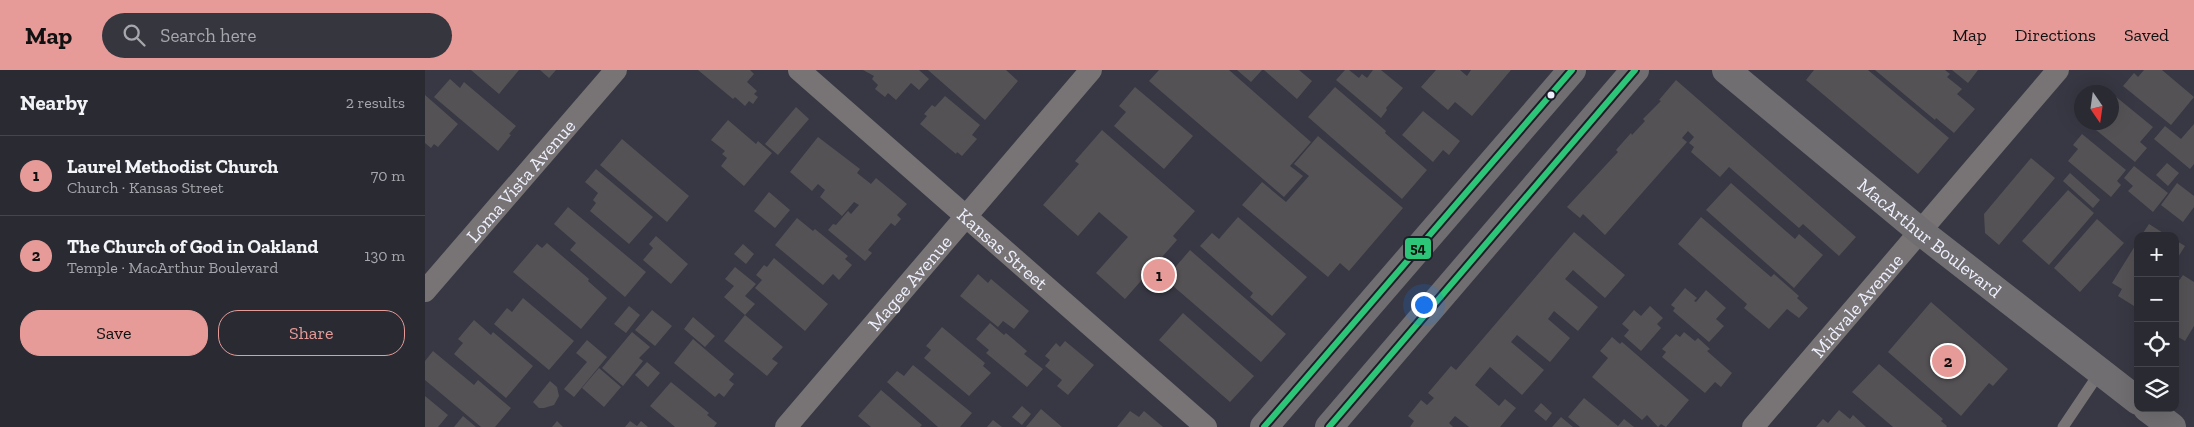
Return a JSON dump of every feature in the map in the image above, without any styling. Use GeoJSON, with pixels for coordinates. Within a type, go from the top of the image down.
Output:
{"type":"FeatureCollection","features":[{"type":"Feature","properties":{"kind":"main road"},"geometry":{"type":"LineString","coordinates":[[1264,427],[1572,70]]}},
{"type":"Feature","properties":{"kind":"main road"},"geometry":{"type":"LineString","coordinates":[[1329,427],[1635,70]]}},
{"type":"Feature","properties":{"kind":"main road","name":"MacArthur Boulevard"},"geometry":{"type":"LineString","coordinates":[[1726,70],[1921,232],[2134,398]]}},
{"type":"Feature","properties":{"kind":"main road"},"geometry":{"type":"LineString","coordinates":[[2152,412],[2172,427]]}},
{"type":"Feature","properties":{"kind":"street","name":"Loma Vista Avenue"},"geometry":{"type":"LineString","coordinates":[[425,291],[616,70]]}},
{"type":"Feature","properties":{"kind":"street","name":"Kansas Street"},"geometry":{"type":"LineString","coordinates":[[799,70],[1207,427]]}},
{"type":"Feature","properties":{"kind":"street","name":"Magee Avenue"},"geometry":{"type":"LineString","coordinates":[[786,427],[1091,70]]}},
{"type":"Feature","properties":{"kind":"street","name":"Midvale Avenue"},"geometry":{"type":"LineString","coordinates":[[1753,427],[2058,70]]}},
{"type":"Feature","properties":{"kind":"lane"},"geometry":{"type":"LineString","coordinates":[[2063,427],[2100,372]]}},
{"type":"Feature","properties":{"kind":"building"},"geometry":{"type":"Polygon","coordinates":[[[471,70],[519,70],[499,94],[471,70]]]}},
{"type":"Feature","properties":{"kind":"building"},"geometry":{"type":"Polygon","coordinates":[[[540,70],[556,70],[549,78],[540,70]]]}},
{"type":"Feature","properties":{"kind":"building"},"geometry":{"type":"Polygon","coordinates":[[[698,70],[750,70],[754,74],[747,82],[757,91],[754,94],[758,97],[753,104],[749,101],[745,106],[735,97],[733,99],[698,70]]]}},
{"type":"Feature","properties":{"kind":"building"},"geometry":{"type":"Polygon","coordinates":[[[863,70],[919,70],[929,79],[919,90],[911,83],[896,100],[888,93],[885,97],[875,89],[878,85],[872,79],[874,76],[863,70]]]}},
{"type":"Feature","properties":{"kind":"building"},"geometry":{"type":"Polygon","coordinates":[[[928,70],[1006,70],[1018,81],[985,120],[928,70]]]}},
{"type":"Feature","properties":{"kind":"building"},"geometry":{"type":"Polygon","coordinates":[[[1159,70],[1229,70],[1311,142],[1290,166],[1303,176],[1284,197],[1149,81],[1159,70]]]}},
{"type":"Feature","properties":{"kind":"building"},"geometry":{"type":"Polygon","coordinates":[[[1237,70],[1262,70],[1251,82],[1237,70]]]}},
{"type":"Feature","properties":{"kind":"building"},"geometry":{"type":"Polygon","coordinates":[[[1264,70],[1299,70],[1312,81],[1297,99],[1264,70]]]}},
{"type":"Feature","properties":{"kind":"building"},"geometry":{"type":"Polygon","coordinates":[[[1345,70],[1349,70],[1359,78],[1362,74],[1367,78],[1373,70],[1381,70],[1403,88],[1386,108],[1387,110],[1381,118],[1336,80],[1345,70]]]}},
{"type":"Feature","properties":{"kind":"building"},"geometry":{"type":"Polygon","coordinates":[[[1436,70],[1460,70],[1467,76],[1471,70],[1511,70],[1472,116],[1455,102],[1448,110],[1421,87],[1436,70]]]}},
{"type":"Feature","properties":{"kind":"building"},"geometry":{"type":"Polygon","coordinates":[[[1814,70],[1868,70],[1949,138],[1918,174],[1806,80],[1814,70]]]}},
{"type":"Feature","properties":{"kind":"building"},"geometry":{"type":"Polygon","coordinates":[[[1875,70],[1945,70],[1950,74],[1947,77],[1962,89],[1957,94],[1975,109],[1954,133],[1936,118],[1935,120],[1875,70]]]}},
{"type":"Feature","properties":{"kind":"building"},"geometry":{"type":"Polygon","coordinates":[[[1952,70],[1978,70],[1968,83],[1952,70]]]}},
{"type":"Feature","properties":{"kind":"building"},"geometry":{"type":"Polygon","coordinates":[[[2144,70],[2162,70],[2194,97],[2171,125],[2123,86],[2134,73],[2138,77],[2144,70]]]}},
{"type":"Feature","properties":{"kind":"building"},"geometry":{"type":"Polygon","coordinates":[[[450,79],[460,88],[464,82],[516,126],[498,151],[434,97],[450,79]]]}},
{"type":"Feature","properties":{"kind":"building"},"geometry":{"type":"Polygon","coordinates":[[[1676,80],[1856,237],[1839,256],[1803,224],[1799,228],[1729,167],[1720,177],[1691,152],[1694,147],[1689,143],[1694,137],[1688,131],[1682,138],[1687,142],[1605,235],[1583,214],[1580,218],[1567,207],[1618,152],[1616,150],[1631,133],[1632,135],[1645,121],[1643,119],[1661,101],[1659,100],[1676,80]]]}},
{"type":"Feature","properties":{"kind":"building"},"geometry":{"type":"Polygon","coordinates":[[[1135,87],[1193,136],[1164,169],[1114,126],[1126,112],[1119,106],[1135,87]]]}},
{"type":"Feature","properties":{"kind":"building"},"geometry":{"type":"Polygon","coordinates":[[[1335,87],[1427,170],[1402,199],[1308,117],[1335,87]]]}},
{"type":"Feature","properties":{"kind":"building"},"geometry":{"type":"Polygon","coordinates":[[[425,95],[458,124],[438,147],[434,144],[431,148],[425,143],[425,95]]]}},
{"type":"Feature","properties":{"kind":"building"},"geometry":{"type":"Polygon","coordinates":[[[945,96],[980,125],[972,135],[977,139],[962,156],[957,152],[956,154],[920,124],[927,116],[924,114],[932,105],[935,107],[945,96]]]}},
{"type":"Feature","properties":{"kind":"building"},"geometry":{"type":"Polygon","coordinates":[[[2119,99],[2153,127],[2140,142],[2147,148],[2135,162],[2096,130],[2119,130],[2119,99]]]}},
{"type":"Feature","properties":{"kind":"building"},"geometry":{"type":"Polygon","coordinates":[[[796,107],[809,119],[778,155],[765,144],[796,107]]]}},
{"type":"Feature","properties":{"kind":"building"},"geometry":{"type":"Polygon","coordinates":[[[1423,111],[1460,141],[1449,155],[1443,150],[1433,162],[1402,135],[1423,111]]]}},
{"type":"Feature","properties":{"kind":"building"},"geometry":{"type":"Polygon","coordinates":[[[728,120],[756,144],[758,141],[772,153],[744,186],[721,166],[727,158],[722,154],[725,151],[711,140],[728,120]]]}},
{"type":"Feature","properties":{"kind":"building"},"geometry":{"type":"Polygon","coordinates":[[[2194,124],[2194,164],[2190,169],[2154,139],[2165,126],[2181,139],[2194,124]]]}},
{"type":"Feature","properties":{"kind":"building"},"geometry":{"type":"Polygon","coordinates":[[[1102,130],[1195,211],[1173,236],[1177,240],[1125,299],[1096,273],[1128,237],[1099,212],[1078,236],[1043,205],[1079,164],[1075,161],[1102,130]]]}},
{"type":"Feature","properties":{"kind":"building"},"geometry":{"type":"Polygon","coordinates":[[[2082,134],[2126,170],[2117,181],[2121,185],[2111,197],[2068,161],[2078,149],[2073,145],[2082,134]]]}},
{"type":"Feature","properties":{"kind":"building"},"geometry":{"type":"Polygon","coordinates":[[[1318,136],[1403,208],[1349,271],[1340,263],[1328,277],[1242,205],[1262,182],[1286,202],[1309,176],[1294,164],[1318,136]]]}},
{"type":"Feature","properties":{"kind":"building"},"geometry":{"type":"Polygon","coordinates":[[[818,137],[860,169],[857,173],[871,184],[876,178],[907,204],[897,215],[901,219],[895,226],[891,223],[868,250],[872,253],[865,261],[828,230],[833,224],[836,225],[848,211],[851,214],[859,205],[854,202],[842,216],[820,197],[825,190],[818,184],[812,191],[790,172],[818,137]]]}},
{"type":"Feature","properties":{"kind":"building"},"geometry":{"type":"Polygon","coordinates":[[[622,139],[689,196],[667,222],[600,165],[622,139]]]}},
{"type":"Feature","properties":{"kind":"building"},"geometry":{"type":"Polygon","coordinates":[[[2031,158],[2055,178],[1999,245],[1985,233],[1984,214],[2031,158]]]}},
{"type":"Feature","properties":{"kind":"building"},"geometry":{"type":"Polygon","coordinates":[[[2167,163],[2179,173],[2168,186],[2156,175],[2167,163]]]}},
{"type":"Feature","properties":{"kind":"building"},"geometry":{"type":"Polygon","coordinates":[[[2134,166],[2168,193],[2153,212],[2128,191],[2133,186],[2124,178],[2134,166]]]}},
{"type":"Feature","properties":{"kind":"building"},"geometry":{"type":"Polygon","coordinates":[[[596,169],[653,217],[629,244],[590,211],[596,203],[593,200],[598,193],[585,182],[596,169]]]}},
{"type":"Feature","properties":{"kind":"building"},"geometry":{"type":"Polygon","coordinates":[[[2070,173],[2100,200],[2093,208],[2063,181],[2070,173]]]}},
{"type":"Feature","properties":{"kind":"building"},"geometry":{"type":"Polygon","coordinates":[[[1731,183],[1795,239],[1799,234],[1823,255],[1794,288],[1706,210],[1731,183]]]}},
{"type":"Feature","properties":{"kind":"building"},"geometry":{"type":"Polygon","coordinates":[[[2177,183],[2194,196],[2194,207],[2183,222],[2161,205],[2177,183]]]}},
{"type":"Feature","properties":{"kind":"building"},"geometry":{"type":"Polygon","coordinates":[[[2068,190],[2094,213],[2049,265],[2022,241],[2068,190]]]}},
{"type":"Feature","properties":{"kind":"building"},"geometry":{"type":"Polygon","coordinates":[[[769,192],[790,210],[775,228],[754,211],[769,192]]]}},
{"type":"Feature","properties":{"kind":"building"},"geometry":{"type":"Polygon","coordinates":[[[568,207],[646,272],[625,297],[570,250],[576,243],[554,224],[568,207]]]}},
{"type":"Feature","properties":{"kind":"building"},"geometry":{"type":"Polygon","coordinates":[[[1238,217],[1307,277],[1272,316],[1250,297],[1253,293],[1200,246],[1212,233],[1219,239],[1238,217]]]}},
{"type":"Feature","properties":{"kind":"building"},"geometry":{"type":"Polygon","coordinates":[[[1701,217],[1771,277],[1774,274],[1799,296],[1797,298],[1808,308],[1799,318],[1787,309],[1769,329],[1744,308],[1747,304],[1678,244],[1701,217]]]}},
{"type":"Feature","properties":{"kind":"building"},"geometry":{"type":"Polygon","coordinates":[[[797,218],[813,231],[815,229],[848,256],[845,259],[852,265],[839,280],[833,274],[823,285],[775,245],[797,218]]]}},
{"type":"Feature","properties":{"kind":"building"},"geometry":{"type":"Polygon","coordinates":[[[2097,219],[2124,243],[2080,292],[2054,268],[2097,219]]]}},
{"type":"Feature","properties":{"kind":"building"},"geometry":{"type":"Polygon","coordinates":[[[2149,224],[2162,232],[2144,232],[2149,224]]]}},
{"type":"Feature","properties":{"kind":"building"},"geometry":{"type":"Polygon","coordinates":[[[1574,232],[1625,275],[1605,298],[1573,270],[1565,279],[1598,307],[1578,331],[1554,311],[1548,319],[1570,338],[1550,362],[1517,335],[1511,342],[1544,370],[1522,395],[1490,367],[1475,385],[1499,406],[1505,399],[1516,408],[1500,427],[1469,427],[1455,416],[1449,423],[1453,427],[1410,427],[1414,421],[1408,416],[1421,400],[1427,405],[1434,398],[1428,393],[1451,366],[1456,370],[1574,232]]]}},
{"type":"Feature","properties":{"kind":"building"},"geometry":{"type":"Polygon","coordinates":[[[656,236],[688,264],[671,284],[643,260],[653,248],[649,244],[656,236]]]}},
{"type":"Feature","properties":{"kind":"building"},"geometry":{"type":"Polygon","coordinates":[[[2179,242],[2185,246],[2179,256],[2179,242]]]}},
{"type":"Feature","properties":{"kind":"building"},"geometry":{"type":"Polygon","coordinates":[[[547,243],[589,279],[588,281],[607,298],[581,329],[513,272],[537,244],[542,248],[547,243]]]}},
{"type":"Feature","properties":{"kind":"building"},"geometry":{"type":"Polygon","coordinates":[[[743,244],[754,254],[746,264],[734,254],[743,244]]]}},
{"type":"Feature","properties":{"kind":"building"},"geometry":{"type":"Polygon","coordinates":[[[2134,247],[2134,306],[2118,296],[2122,289],[2112,283],[2134,247]]]}},
{"type":"Feature","properties":{"kind":"building"},"geometry":{"type":"Polygon","coordinates":[[[1190,250],[1286,334],[1261,362],[1165,279],[1190,250]]]}},
{"type":"Feature","properties":{"kind":"building"},"geometry":{"type":"Polygon","coordinates":[[[774,258],[828,304],[805,331],[755,288],[762,280],[756,275],[764,265],[767,267],[774,258]]]}},
{"type":"Feature","properties":{"kind":"building"},"geometry":{"type":"Polygon","coordinates":[[[735,267],[756,284],[745,296],[755,304],[745,315],[724,297],[734,286],[725,279],[735,267]]]}},
{"type":"Feature","properties":{"kind":"building"},"geometry":{"type":"Polygon","coordinates":[[[978,274],[988,283],[991,279],[1029,311],[1014,329],[1003,321],[998,327],[960,296],[978,274]]]}},
{"type":"Feature","properties":{"kind":"building"},"geometry":{"type":"Polygon","coordinates":[[[2183,275],[2194,282],[2194,326],[2185,341],[2179,337],[2179,280],[2183,275]]]}},
{"type":"Feature","properties":{"kind":"building"},"geometry":{"type":"Polygon","coordinates":[[[1685,288],[1697,298],[1694,301],[1696,302],[1706,290],[1726,308],[1716,319],[1724,326],[1709,342],[1673,311],[1675,308],[1671,305],[1685,288]]]}},
{"type":"Feature","properties":{"kind":"building"},"geometry":{"type":"Polygon","coordinates":[[[523,298],[574,341],[549,370],[494,324],[507,308],[512,312],[523,298]]]}},
{"type":"Feature","properties":{"kind":"building"},"geometry":{"type":"Polygon","coordinates":[[[1931,302],[2008,369],[1993,386],[1989,383],[1961,416],[1888,352],[1931,302]]]}},
{"type":"Feature","properties":{"kind":"building"},"geometry":{"type":"Polygon","coordinates":[[[629,306],[640,315],[626,333],[614,324],[629,306]]]}},
{"type":"Feature","properties":{"kind":"building"},"geometry":{"type":"Polygon","coordinates":[[[1650,306],[1663,318],[1657,324],[1661,328],[1641,351],[1624,336],[1629,330],[1622,324],[1634,310],[1641,316],[1650,306]]]}},
{"type":"Feature","properties":{"kind":"building"},"geometry":{"type":"Polygon","coordinates":[[[652,310],[672,326],[655,346],[635,330],[652,310]]]}},
{"type":"Feature","properties":{"kind":"building"},"geometry":{"type":"Polygon","coordinates":[[[1183,313],[1254,376],[1230,402],[1159,340],[1183,313]]]}},
{"type":"Feature","properties":{"kind":"building"},"geometry":{"type":"Polygon","coordinates":[[[745,315],[783,347],[772,359],[778,363],[767,376],[724,341],[745,315]]]}},
{"type":"Feature","properties":{"kind":"building"},"geometry":{"type":"Polygon","coordinates":[[[693,317],[715,336],[705,347],[684,329],[693,317]]]}},
{"type":"Feature","properties":{"kind":"building"},"geometry":{"type":"Polygon","coordinates":[[[474,320],[491,335],[493,332],[533,366],[506,398],[454,354],[463,343],[458,339],[474,320]]]}},
{"type":"Feature","properties":{"kind":"building"},"geometry":{"type":"Polygon","coordinates":[[[990,323],[1004,335],[1006,333],[1027,351],[1024,354],[1043,369],[1027,387],[986,353],[989,350],[976,339],[990,323]]]}},
{"type":"Feature","properties":{"kind":"building"},"geometry":{"type":"Polygon","coordinates":[[[942,327],[985,363],[983,366],[991,373],[969,396],[924,358],[931,350],[926,346],[942,327]]]}},
{"type":"Feature","properties":{"kind":"building"},"geometry":{"type":"Polygon","coordinates":[[[632,332],[650,347],[639,358],[643,361],[623,386],[602,368],[632,332]]]}},
{"type":"Feature","properties":{"kind":"building"},"geometry":{"type":"Polygon","coordinates":[[[1684,332],[1695,341],[1698,338],[1710,349],[1707,351],[1732,373],[1721,387],[1715,382],[1705,393],[1662,357],[1666,352],[1662,349],[1676,334],[1680,337],[1684,332]]]}},
{"type":"Feature","properties":{"kind":"building"},"geometry":{"type":"Polygon","coordinates":[[[1612,337],[1620,344],[1622,342],[1689,400],[1666,427],[1661,424],[1658,427],[1647,415],[1642,420],[1592,377],[1608,358],[1600,351],[1612,337]]]}},
{"type":"Feature","properties":{"kind":"building"},"geometry":{"type":"Polygon","coordinates":[[[693,339],[734,374],[729,380],[734,384],[724,397],[719,393],[715,397],[674,363],[693,339]]]}},
{"type":"Feature","properties":{"kind":"building"},"geometry":{"type":"Polygon","coordinates":[[[587,340],[607,357],[574,397],[564,389],[587,362],[576,353],[587,340]]]}},
{"type":"Feature","properties":{"kind":"building"},"geometry":{"type":"Polygon","coordinates":[[[1065,341],[1094,365],[1068,395],[1057,386],[1062,380],[1045,366],[1050,360],[1045,356],[1056,343],[1060,347],[1065,341]]]}},
{"type":"Feature","properties":{"kind":"building"},"geometry":{"type":"Polygon","coordinates":[[[433,351],[474,385],[478,380],[511,408],[495,427],[481,427],[425,380],[425,361],[433,351]]]}},
{"type":"Feature","properties":{"kind":"building"},"geometry":{"type":"Polygon","coordinates":[[[647,362],[660,373],[648,387],[635,375],[647,362]]]}},
{"type":"Feature","properties":{"kind":"building"},"geometry":{"type":"Polygon","coordinates":[[[1879,364],[1943,419],[1941,421],[1947,426],[1893,427],[1852,392],[1879,364]]]}},
{"type":"Feature","properties":{"kind":"building"},"geometry":{"type":"Polygon","coordinates":[[[913,365],[972,413],[960,427],[938,427],[887,382],[897,371],[904,376],[913,365]]]}},
{"type":"Feature","properties":{"kind":"building"},"geometry":{"type":"Polygon","coordinates":[[[599,368],[621,387],[604,407],[582,388],[599,368]]]}},
{"type":"Feature","properties":{"kind":"building"},"geometry":{"type":"Polygon","coordinates":[[[550,381],[557,387],[559,396],[554,405],[539,408],[533,402],[550,381]]]}},
{"type":"Feature","properties":{"kind":"building"},"geometry":{"type":"Polygon","coordinates":[[[671,382],[709,413],[707,415],[717,423],[714,427],[675,427],[650,406],[671,382]]]}},
{"type":"Feature","properties":{"kind":"building"},"geometry":{"type":"Polygon","coordinates":[[[881,390],[922,425],[920,427],[871,427],[858,416],[881,390]]]}},
{"type":"Feature","properties":{"kind":"building"},"geometry":{"type":"Polygon","coordinates":[[[425,396],[448,415],[438,427],[425,427],[425,396]]]}},
{"type":"Feature","properties":{"kind":"building"},"geometry":{"type":"Polygon","coordinates":[[[1584,398],[1618,426],[1624,419],[1634,427],[1580,427],[1568,417],[1584,398]]]}},
{"type":"Feature","properties":{"kind":"building"},"geometry":{"type":"Polygon","coordinates":[[[1541,403],[1552,413],[1546,421],[1534,411],[1541,403]]]}},
{"type":"Feature","properties":{"kind":"building"},"geometry":{"type":"Polygon","coordinates":[[[1022,406],[1031,414],[1022,425],[1012,417],[1022,406]]]}},
{"type":"Feature","properties":{"kind":"building"},"geometry":{"type":"Polygon","coordinates":[[[1041,409],[1062,427],[1026,427],[1041,409]]]}},
{"type":"Feature","properties":{"kind":"building"},"geometry":{"type":"Polygon","coordinates":[[[1839,410],[1850,419],[1853,415],[1866,427],[1816,427],[1823,419],[1828,423],[1839,410]]]}},
{"type":"Feature","properties":{"kind":"building"},"geometry":{"type":"Polygon","coordinates":[[[1130,411],[1139,417],[1144,411],[1163,427],[1117,427],[1130,411]]]}},
{"type":"Feature","properties":{"kind":"building"},"geometry":{"type":"Polygon","coordinates":[[[463,416],[476,427],[454,427],[463,416]]]}},
{"type":"Feature","properties":{"kind":"building"},"geometry":{"type":"Polygon","coordinates":[[[1561,417],[1573,427],[1552,427],[1561,417]]]}},
{"type":"Feature","properties":{"kind":"building"},"geometry":{"type":"Polygon","coordinates":[[[993,420],[1002,427],[987,427],[993,420]]]}},
{"type":"Feature","properties":{"kind":"building"},"geometry":{"type":"Polygon","coordinates":[[[557,421],[563,427],[552,427],[557,421]]]}},
{"type":"Feature","properties":{"kind":"building"},"geometry":{"type":"Polygon","coordinates":[[[630,421],[637,426],[641,421],[648,427],[625,427],[630,421]]]}},
{"type":"Feature","properties":{"kind":"transit line","name":"54"},"geometry":{"type":"LineString","coordinates":[[1264,427],[1572,70]]}},
{"type":"Feature","properties":{"kind":"transit line","name":"54"},"geometry":{"type":"LineString","coordinates":[[1329,427],[1635,70]]}},
{"type":"Feature","properties":{"kind":"place","name":"Laurel Methodist Church"},"geometry":{"type":"Point","coordinates":[1159,275]}},
{"type":"Feature","properties":{"kind":"place","name":"The Church of God in Oakland"},"geometry":{"type":"Point","coordinates":[1948,361]}}]}
